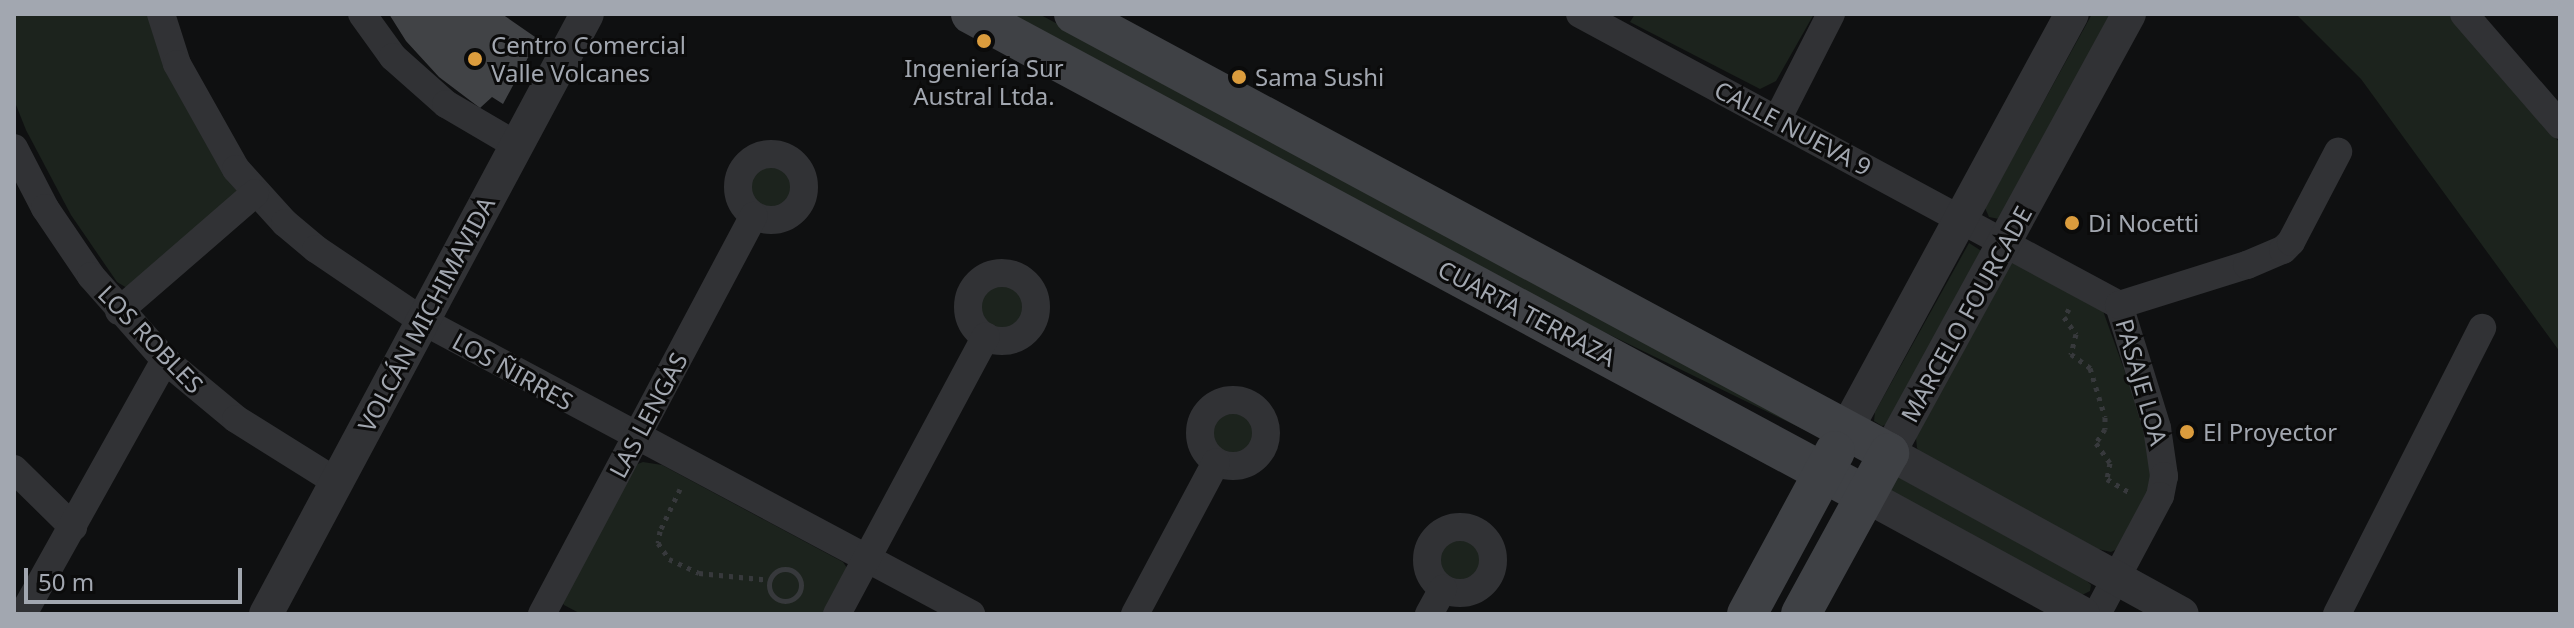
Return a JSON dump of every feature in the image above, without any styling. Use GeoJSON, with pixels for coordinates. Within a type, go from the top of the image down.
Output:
{"type":"FeatureCollection","features":[{"type":"Feature","properties":{"kind":"main road","name":"CUARTA TERRAZA"},"geometry":{"type":"LineString","coordinates":[[971,14],[1865,495]]}},
{"type":"Feature","properties":{"kind":"main road","name":"CUARTA TERRAZA"},"geometry":{"type":"LineString","coordinates":[[1074,14],[1889,453]]}},
{"type":"Feature","properties":{"kind":"main road","name":"MARCELO FOURCADE"},"geometry":{"type":"LineString","coordinates":[[1747,614],[1846,430]]}},
{"type":"Feature","properties":{"kind":"main road","name":"MARCELO FOURCADE"},"geometry":{"type":"LineString","coordinates":[[1801,614],[1889,453]]}},
{"type":"Feature","properties":{"kind":"street","name":"LOS ÑIRRES"},"geometry":{"type":"LineString","coordinates":[[161,14],[177,64],[220,145],[255,193],[316,249],[421,320],[971,614]]}},
{"type":"Feature","properties":{"kind":"street"},"geometry":{"type":"LineString","coordinates":[[362,14],[393,57],[446,104],[516,145]]}},
{"type":"Feature","properties":{"kind":"street","name":"VOLCÁN MICHIMAVIDA"},"geometry":{"type":"LineString","coordinates":[[266,614],[587,14]]}},
{"type":"Feature","properties":{"kind":"street","name":"CALLE NUEVA 9"},"geometry":{"type":"LineString","coordinates":[[1580,14],[1620,24],[1777,120],[2006,242]]}},
{"type":"Feature","properties":{"kind":"street"},"geometry":{"type":"LineString","coordinates":[[1777,120],[1831,14]]}},
{"type":"Feature","properties":{"kind":"street","name":"MARCELO FOURCADE"},"geometry":{"type":"LineString","coordinates":[[1846,430],[2072,14]]}},
{"type":"Feature","properties":{"kind":"street","name":"MARCELO FOURCADE"},"geometry":{"type":"LineString","coordinates":[[1889,453],[2129,14]]}},
{"type":"Feature","properties":{"kind":"street"},"geometry":{"type":"LineString","coordinates":[[2464,14],[2560,125]]}},
{"type":"Feature","properties":{"kind":"street","name":"LOS ROBLES"},"geometry":{"type":"LineString","coordinates":[[14,148],[63,238],[119,311],[165,360],[236,419],[337,482]]}},
{"type":"Feature","properties":{"kind":"street"},"geometry":{"type":"LineString","coordinates":[[2119,305],[2247,265],[2283,250],[2291,242],[2338,152]]}},
{"type":"Feature","properties":{"kind":"street"},"geometry":{"type":"LineString","coordinates":[[119,311],[255,193]]}},
{"type":"Feature","properties":{"kind":"street","name":"LAS LENGAS"},"geometry":{"type":"LineString","coordinates":[[550,611],[636,437],[754,216]]}},
{"type":"Feature","properties":{"kind":"street","name":"PASAJE LOA"},"geometry":{"type":"LineString","coordinates":[[2006,242],[2119,305],[2164,457],[2163,486],[2097,614]]}},
{"type":"Feature","properties":{"kind":"street"},"geometry":{"type":"LineString","coordinates":[[2337,614],[2482,328]]}},
{"type":"Feature","properties":{"kind":"street"},"geometry":{"type":"LineString","coordinates":[[837,614],[986,336]]}},
{"type":"Feature","properties":{"kind":"street"},"geometry":{"type":"LineString","coordinates":[[23,614],[165,360]]}},
{"type":"Feature","properties":{"kind":"street","name":"CUARTA TERRAZA"},"geometry":{"type":"LineString","coordinates":[[1889,453],[2182,614]]}},
{"type":"Feature","properties":{"kind":"street"},"geometry":{"type":"LineString","coordinates":[[1135,614],[1216,462]]}},
{"type":"Feature","properties":{"kind":"street"},"geometry":{"type":"LineString","coordinates":[[14,469],[73,527]]}},
{"type":"Feature","properties":{"kind":"street","name":"CUARTA TERRAZA"},"geometry":{"type":"LineString","coordinates":[[1865,495],[2083,614]]}},
{"type":"Feature","properties":{"kind":"street"},"geometry":{"type":"LineString","coordinates":[[1429,614],[1443,589]]}},
{"type":"Feature","properties":{"kind":"path"},"geometry":{"type":"LineString","coordinates":[[2084,284],[2064,317],[2076,334],[2071,354],[2090,368],[2105,417],[2105,429],[2096,443],[2110,463],[2107,479],[2154,507]]}},
{"type":"Feature","properties":{"kind":"path"},"geometry":{"type":"LineString","coordinates":[[692,466],[660,531],[658,543],[663,551],[688,570],[770,580]]}},
{"type":"Feature","properties":{"kind":"path"},"geometry":{"type":"LineString","coordinates":[[789,570],[798,577],[799,593],[789,600],[778,600],[770,592],[770,580],[777,571],[789,570]]}},
{"type":"Feature","properties":{"kind":"shaded area"},"geometry":{"type":"Polygon","coordinates":[[[14,14],[151,14],[239,188],[237,196],[127,288],[117,282],[71,215],[26,130],[14,100],[14,14]]]}},
{"type":"Feature","properties":{"kind":"shaded area"},"geometry":{"type":"Polygon","coordinates":[[[999,14],[1039,14],[1822,435],[1821,438],[1602,331],[999,14]]]}},
{"type":"Feature","properties":{"kind":"shaded area"},"geometry":{"type":"Polygon","coordinates":[[[1635,14],[1814,14],[1776,81],[1760,89],[1630,22],[1635,14]]]}},
{"type":"Feature","properties":{"kind":"shaded area"},"geometry":{"type":"Polygon","coordinates":[[[2092,14],[2114,14],[1999,219],[1989,217],[1985,208],[2092,14]]]}},
{"type":"Feature","properties":{"kind":"shaded area"},"geometry":{"type":"Polygon","coordinates":[[[2296,14],[2450,14],[2560,143],[2560,352],[2361,79],[2296,14]]]}},
{"type":"Feature","properties":{"kind":"shaded area"},"geometry":{"type":"Polygon","coordinates":[[[771,162],[788,170],[796,187],[788,204],[771,212],[754,204],[746,187],[754,170],[771,162]]]}},
{"type":"Feature","properties":{"kind":"shaded area"},"geometry":{"type":"Polygon","coordinates":[[[1969,243],[1983,252],[1889,424],[1882,426],[1874,421],[1875,412],[1969,243]]]}},
{"type":"Feature","properties":{"kind":"shaded area"},"geometry":{"type":"Polygon","coordinates":[[[2012,262],[2102,308],[2140,414],[2152,463],[2149,492],[2124,546],[2111,552],[2098,549],[1922,455],[1917,448],[1916,438],[2012,262]]]}},
{"type":"Feature","properties":{"kind":"shaded area"},"geometry":{"type":"Polygon","coordinates":[[[1003,285],[1019,291],[1025,307],[1019,323],[1003,329],[987,323],[981,307],[987,291],[1003,285]]]}},
{"type":"Feature","properties":{"kind":"shaded area"},"geometry":{"type":"Polygon","coordinates":[[[1233,411],[1249,417],[1255,433],[1249,449],[1233,455],[1217,449],[1211,433],[1217,417],[1233,411]]]}},
{"type":"Feature","properties":{"kind":"shaded area"},"geometry":{"type":"Polygon","coordinates":[[[643,462],[662,465],[843,562],[847,568],[824,614],[581,614],[564,605],[562,602],[635,465],[643,462]]]}},
{"type":"Feature","properties":{"kind":"shaded area"},"geometry":{"type":"Polygon","coordinates":[[[1898,477],[2085,579],[2091,585],[2090,591],[2080,596],[1889,493],[1898,477]]]}},
{"type":"Feature","properties":{"kind":"shaded area"},"geometry":{"type":"Polygon","coordinates":[[[1460,538],[1476,544],[1482,560],[1476,576],[1460,582],[1444,576],[1438,560],[1444,544],[1460,538]]]}},
{"type":"Feature","properties":{"kind":"building","name":"Centro Comercial Valle Volcanes"},"geometry":{"type":"Polygon","coordinates":[[[389,14],[502,14],[538,39],[503,104],[492,97],[480,108],[439,77],[406,41],[389,14]]]}},
{"type":"Feature","properties":{"kind":"place","name":"Ingeniería Sur Austral Ltda."},"geometry":{"type":"Point","coordinates":[984,41]}},
{"type":"Feature","properties":{"kind":"place","name":"Centro Comercial Valle Volcanes"},"geometry":{"type":"Point","coordinates":[475,59]}},
{"type":"Feature","properties":{"kind":"place","name":"Sama Sushi"},"geometry":{"type":"Point","coordinates":[1239,77]}},
{"type":"Feature","properties":{"kind":"place","name":"Di Nocetti"},"geometry":{"type":"Point","coordinates":[2072,223]}},
{"type":"Feature","properties":{"kind":"place","name":"El Proyector"},"geometry":{"type":"Point","coordinates":[2187,432]}}]}
